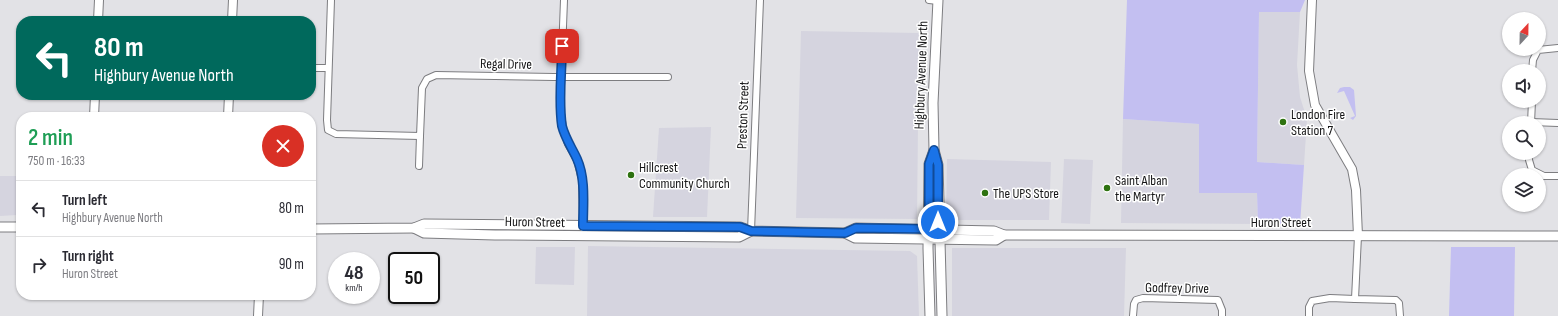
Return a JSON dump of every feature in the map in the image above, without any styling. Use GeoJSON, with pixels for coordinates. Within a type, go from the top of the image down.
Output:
{"type":"FeatureCollection","features":[{"type":"Feature","properties":{"kind":"main road","name":"Highbury Avenue North"},"geometry":{"type":"LineString","coordinates":[[930,316],[928,239],[934,229],[938,165],[934,150],[933,104],[935,0]]}},
{"type":"Feature","properties":{"kind":"main road","name":"Huron Street"},"geometry":{"type":"LineString","coordinates":[[316,228],[414,228],[424,224],[740,227],[751,231],[845,233],[855,238],[939,240],[996,240],[1004,235]]}},
{"type":"Feature","properties":{"kind":"main road"},"geometry":{"type":"LineString","coordinates":[[0,227],[16,227]]}},
{"type":"Feature","properties":{"kind":"main road","name":"Huron Street"},"geometry":{"type":"LineString","coordinates":[[414,228],[424,233],[583,236],[740,237],[751,231]]}},
{"type":"Feature","properties":{"kind":"main road","name":"Huron Street"},"geometry":{"type":"LineString","coordinates":[[845,233],[856,228],[994,230],[1004,235],[1558,236]]}},
{"type":"Feature","properties":{"kind":"main road","name":"Highbury Avenue North"},"geometry":{"type":"LineString","coordinates":[[934,229],[939,240],[942,316]]}},
{"type":"Feature","properties":{"kind":"street"},"geometry":{"type":"LineString","coordinates":[[98,16],[99,0]]}},
{"type":"Feature","properties":{"kind":"street"},"geometry":{"type":"LineString","coordinates":[[232,16],[233,0]]}},
{"type":"Feature","properties":{"kind":"street"},"geometry":{"type":"LineString","coordinates":[[331,0],[328,68],[328,130],[336,134],[420,136]]}},
{"type":"Feature","properties":{"kind":"street"},"geometry":{"type":"LineString","coordinates":[[564,0],[560,106],[563,128],[568,144],[577,160],[582,180],[583,236]]}},
{"type":"Feature","properties":{"kind":"street","name":"Preston Street"},"geometry":{"type":"LineString","coordinates":[[751,231],[760,0]]}},
{"type":"Feature","properties":{"kind":"street"},"geometry":{"type":"LineString","coordinates":[[1312,0],[1309,71],[1315,105],[1352,169],[1356,190],[1358,236],[1355,299]]}},
{"type":"Feature","properties":{"kind":"street"},"geometry":{"type":"LineString","coordinates":[[1533,64],[1538,50],[1558,48]]}},
{"type":"Feature","properties":{"kind":"street"},"geometry":{"type":"LineString","coordinates":[[316,68],[328,68]]}},
{"type":"Feature","properties":{"kind":"street","name":"Regal Drive"},"geometry":{"type":"LineString","coordinates":[[419,166],[422,88],[427,79],[436,75],[668,77]]}},
{"type":"Feature","properties":{"kind":"street"},"geometry":{"type":"LineString","coordinates":[[94,112],[95,100]]}},
{"type":"Feature","properties":{"kind":"street"},"geometry":{"type":"LineString","coordinates":[[228,112],[229,100]]}},
{"type":"Feature","properties":{"kind":"street"},"geometry":{"type":"LineString","coordinates":[[1546,123],[1558,123]]}},
{"type":"Feature","properties":{"kind":"street"},"geometry":{"type":"LineString","coordinates":[[1529,160],[1532,170],[1544,176],[1558,176]]}},
{"type":"Feature","properties":{"kind":"street","name":"Godfrey Drive"},"geometry":{"type":"LineString","coordinates":[[1133,316],[1134,304],[1136,300],[1143,298],[1218,300],[1222,310],[1222,316]]}},
{"type":"Feature","properties":{"kind":"street"},"geometry":{"type":"LineString","coordinates":[[1309,316],[1309,307],[1312,301],[1330,298],[1396,300],[1399,304],[1400,316]]}},
{"type":"Feature","properties":{"kind":"street"},"geometry":{"type":"LineString","coordinates":[[258,316],[259,300]]}},
{"type":"Feature","properties":{"kind":"shaded area"},"geometry":{"type":"Polygon","coordinates":[[[1127,0],[1305,0],[1300,12],[1259,12],[1257,162],[1304,165],[1300,225],[1258,224],[1257,193],[1199,193],[1199,124],[1123,119],[1127,0]]]}},
{"type":"Feature","properties":{"kind":"shaded area"},"geometry":{"type":"Polygon","coordinates":[[[1259,12],[1300,12],[1297,65],[1300,97],[1307,119],[1304,165],[1257,162],[1259,12]]]}},
{"type":"Feature","properties":{"kind":"shaded area"},"geometry":{"type":"Polygon","coordinates":[[[801,31],[919,33],[917,219],[796,218],[801,31]]]}},
{"type":"Feature","properties":{"kind":"shaded area"},"geometry":{"type":"Polygon","coordinates":[[[1350,87],[1354,90],[1356,116],[1353,120],[1350,118],[1355,116],[1344,91],[1337,93],[1340,88],[1350,87]]]}},
{"type":"Feature","properties":{"kind":"shaded area"},"geometry":{"type":"Polygon","coordinates":[[[1123,119],[1200,124],[1199,193],[1257,193],[1258,224],[1121,223],[1123,119]]]}},
{"type":"Feature","properties":{"kind":"shaded area"},"geometry":{"type":"Polygon","coordinates":[[[711,127],[707,217],[653,217],[659,128],[711,127]]]}},
{"type":"Feature","properties":{"kind":"shaded area"},"geometry":{"type":"Polygon","coordinates":[[[947,159],[1051,162],[1049,220],[946,220],[947,159]]]}},
{"type":"Feature","properties":{"kind":"shaded area"},"geometry":{"type":"Polygon","coordinates":[[[1064,159],[1093,160],[1090,224],[1061,223],[1064,159]]]}},
{"type":"Feature","properties":{"kind":"shaded area"},"geometry":{"type":"Polygon","coordinates":[[[0,176],[16,176],[16,215],[0,216],[0,176]]]}},
{"type":"Feature","properties":{"kind":"shaded area"},"geometry":{"type":"Polygon","coordinates":[[[588,246],[910,251],[917,256],[919,316],[587,316],[588,246]]]}},
{"type":"Feature","properties":{"kind":"shaded area"},"geometry":{"type":"Polygon","coordinates":[[[536,247],[575,247],[574,285],[535,284],[536,247]]]}},
{"type":"Feature","properties":{"kind":"shaded area"},"geometry":{"type":"Polygon","coordinates":[[[1451,247],[1515,247],[1514,316],[1449,316],[1451,247]]]}},
{"type":"Feature","properties":{"kind":"shaded area"},"geometry":{"type":"Polygon","coordinates":[[[952,248],[1126,248],[1124,316],[952,316],[952,248]]]}},
{"type":"Feature","properties":{"kind":"place","name":"London Fire Station 7"},"geometry":{"type":"Point","coordinates":[1283,122]}},
{"type":"Feature","properties":{"kind":"place","name":"Hillcrest Community Church"},"geometry":{"type":"Point","coordinates":[631,175]}},
{"type":"Feature","properties":{"kind":"place","name":"Saint Alban the Martyr"},"geometry":{"type":"Point","coordinates":[1107,188]}},
{"type":"Feature","properties":{"kind":"place","name":"The UPS Store"},"geometry":{"type":"Point","coordinates":[985,193]}},
{"type":"Feature","properties":{"kind":"route"},"geometry":{"type":"LineString","coordinates":[[562,46],[560,106],[563,128],[568,144],[577,160],[582,180],[583,226],[740,227],[751,231],[845,233],[856,228],[929,229],[929,164],[934,150],[938,165],[938,222]]}}]}
